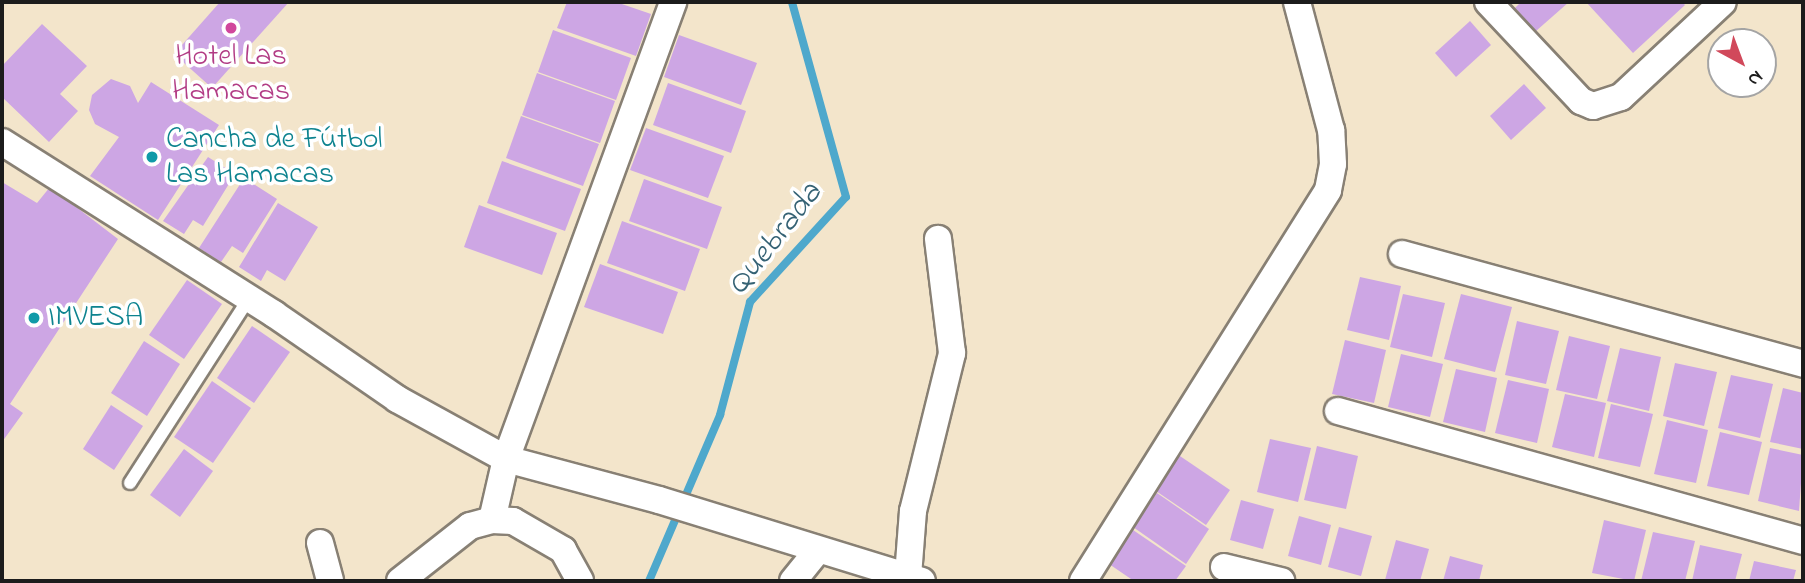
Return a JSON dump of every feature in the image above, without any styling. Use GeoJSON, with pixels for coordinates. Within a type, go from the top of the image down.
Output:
{"type":"FeatureCollection","features":[{"type":"Feature","properties":{"kind":"street"},"geometry":{"type":"LineString","coordinates":[[492,520],[506,459],[673,2]]}},
{"type":"Feature","properties":{"kind":"street"},"geometry":{"type":"LineString","coordinates":[[1083,581],[1328,190],[1333,164],[1331,130],[1297,2]]}},
{"type":"Feature","properties":{"kind":"street"},"geometry":{"type":"LineString","coordinates":[[1488,2],[1581,101],[1593,106],[1621,97],[1714,5]]}},
{"type":"Feature","properties":{"kind":"street"},"geometry":{"type":"LineString","coordinates":[[2,142],[249,298],[397,399],[506,459],[698,511],[915,579],[915,501],[952,353],[937,239]]}},
{"type":"Feature","properties":{"kind":"street"},"geometry":{"type":"LineString","coordinates":[[1402,254],[1803,363]]}},
{"type":"Feature","properties":{"kind":"street"},"geometry":{"type":"LineString","coordinates":[[1338,411],[1803,541]]}},
{"type":"Feature","properties":{"kind":"street"},"geometry":{"type":"LineString","coordinates":[[400,581],[453,537],[470,526],[492,520],[513,521],[563,550],[580,581]]}},
{"type":"Feature","properties":{"kind":"street"},"geometry":{"type":"LineString","coordinates":[[320,543],[330,581]]}},
{"type":"Feature","properties":{"kind":"street"},"geometry":{"type":"LineString","coordinates":[[793,581],[818,550]]}},
{"type":"Feature","properties":{"kind":"street"},"geometry":{"type":"LineString","coordinates":[[1224,567],[1281,581]]}},
{"type":"Feature","properties":{"kind":"lane"},"geometry":{"type":"LineString","coordinates":[[130,483],[249,298]]}},
{"type":"Feature","properties":{"kind":"building","name":"Hotel Las Hamacas"},"geometry":{"type":"Polygon","coordinates":[[[220,2],[289,2],[212,88],[174,54],[220,2]]]}},
{"type":"Feature","properties":{"kind":"building"},"geometry":{"type":"Polygon","coordinates":[[[567,2],[616,2],[651,14],[636,56],[557,28],[567,2]]]}},
{"type":"Feature","properties":{"kind":"building"},"geometry":{"type":"Polygon","coordinates":[[[1521,2],[1569,2],[1536,31],[1515,8],[1521,2]]]}},
{"type":"Feature","properties":{"kind":"building"},"geometry":{"type":"Polygon","coordinates":[[[1586,2],[1682,2],[1685,5],[1633,53],[1586,2]]]}},
{"type":"Feature","properties":{"kind":"building"},"geometry":{"type":"Polygon","coordinates":[[[1470,21],[1491,45],[1456,77],[1435,53],[1470,21]]]}},
{"type":"Feature","properties":{"kind":"building"},"geometry":{"type":"Polygon","coordinates":[[[42,24],[87,66],[60,94],[78,111],[49,142],[2,97],[2,66],[42,24]]]}},
{"type":"Feature","properties":{"kind":"building"},"geometry":{"type":"Polygon","coordinates":[[[553,30],[631,58],[616,100],[538,72],[553,30]]]}},
{"type":"Feature","properties":{"kind":"building"},"geometry":{"type":"Polygon","coordinates":[[[679,35],[757,63],[741,105],[664,77],[679,35]]]}},
{"type":"Feature","properties":{"kind":"building"},"geometry":{"type":"Polygon","coordinates":[[[537,73],[615,101],[600,143],[522,115],[537,73]]]}},
{"type":"Feature","properties":{"kind":"building","name":"Cancha de Fútbol Las Hamacas"},"geometry":{"type":"Polygon","coordinates":[[[111,79],[130,86],[138,103],[151,82],[219,125],[158,220],[90,176],[119,137],[95,124],[89,110],[92,95],[111,79]]]}},
{"type":"Feature","properties":{"kind":"building"},"geometry":{"type":"Polygon","coordinates":[[[668,83],[746,111],[731,153],[653,125],[668,83]]]}},
{"type":"Feature","properties":{"kind":"building"},"geometry":{"type":"Polygon","coordinates":[[[1524,84],[1546,108],[1511,140],[1490,116],[1524,84]]]}},
{"type":"Feature","properties":{"kind":"building"},"geometry":{"type":"Polygon","coordinates":[[[521,116],[599,144],[583,186],[506,158],[521,116]]]}},
{"type":"Feature","properties":{"kind":"building"},"geometry":{"type":"Polygon","coordinates":[[[646,128],[724,156],[708,198],[630,170],[646,128]]]}},
{"type":"Feature","properties":{"kind":"building"},"geometry":{"type":"Polygon","coordinates":[[[208,157],[235,174],[203,226],[193,220],[184,234],[163,221],[208,157]]]}},
{"type":"Feature","properties":{"kind":"building"},"geometry":{"type":"Polygon","coordinates":[[[502,161],[581,189],[565,231],[487,203],[502,161]]]}},
{"type":"Feature","properties":{"kind":"building"},"geometry":{"type":"Polygon","coordinates":[[[244,178],[277,199],[243,253],[232,246],[221,262],[199,248],[244,178]]]}},
{"type":"Feature","properties":{"kind":"building"},"geometry":{"type":"Polygon","coordinates":[[[644,179],[722,207],[707,249],[629,221],[644,179]]]}},
{"type":"Feature","properties":{"kind":"building","name":"IMVESA"},"geometry":{"type":"Polygon","coordinates":[[[2,182],[37,203],[50,187],[118,239],[10,404],[23,413],[2,442],[2,182]]]}},
{"type":"Feature","properties":{"kind":"building"},"geometry":{"type":"Polygon","coordinates":[[[278,203],[318,227],[285,281],[267,270],[261,281],[239,267],[278,203]]]}},
{"type":"Feature","properties":{"kind":"building"},"geometry":{"type":"Polygon","coordinates":[[[479,205],[557,233],[542,275],[464,247],[479,205]]]}},
{"type":"Feature","properties":{"kind":"building"},"geometry":{"type":"Polygon","coordinates":[[[622,221],[700,249],[685,291],[607,263],[622,221]]]}},
{"type":"Feature","properties":{"kind":"building"},"geometry":{"type":"Polygon","coordinates":[[[600,264],[678,292],[663,334],[584,307],[600,264]]]}},
{"type":"Feature","properties":{"kind":"building"},"geometry":{"type":"Polygon","coordinates":[[[1360,277],[1401,286],[1389,340],[1347,330],[1360,277]]]}},
{"type":"Feature","properties":{"kind":"building"},"geometry":{"type":"Polygon","coordinates":[[[187,280],[222,304],[184,359],[149,335],[187,280]]]}},
{"type":"Feature","properties":{"kind":"building"},"geometry":{"type":"Polygon","coordinates":[[[1403,294],[1445,303],[1432,357],[1390,347],[1403,294]]]}},
{"type":"Feature","properties":{"kind":"building"},"geometry":{"type":"Polygon","coordinates":[[[1461,294],[1512,307],[1495,372],[1444,359],[1461,294]]]}},
{"type":"Feature","properties":{"kind":"building"},"geometry":{"type":"Polygon","coordinates":[[[1517,321],[1559,331],[1546,384],[1505,375],[1517,321]]]}},
{"type":"Feature","properties":{"kind":"building"},"geometry":{"type":"Polygon","coordinates":[[[252,326],[290,352],[254,403],[217,378],[252,326]]]}},
{"type":"Feature","properties":{"kind":"building"},"geometry":{"type":"Polygon","coordinates":[[[1569,336],[1610,346],[1597,399],[1556,390],[1569,336]]]}},
{"type":"Feature","properties":{"kind":"building"},"geometry":{"type":"Polygon","coordinates":[[[1345,340],[1386,350],[1374,403],[1332,394],[1345,340]]]}},
{"type":"Feature","properties":{"kind":"building"},"geometry":{"type":"Polygon","coordinates":[[[144,341],[180,364],[147,416],[111,393],[144,341]]]}},
{"type":"Feature","properties":{"kind":"building"},"geometry":{"type":"Polygon","coordinates":[[[1620,348],[1661,357],[1649,411],[1607,401],[1620,348]]]}},
{"type":"Feature","properties":{"kind":"building"},"geometry":{"type":"Polygon","coordinates":[[[1401,354],[1443,364],[1430,417],[1388,407],[1401,354]]]}},
{"type":"Feature","properties":{"kind":"building"},"geometry":{"type":"Polygon","coordinates":[[[1675,363],[1717,372],[1704,426],[1663,416],[1675,363]]]}},
{"type":"Feature","properties":{"kind":"building"},"geometry":{"type":"Polygon","coordinates":[[[1456,369],[1497,378],[1485,432],[1443,422],[1456,369]]]}},
{"type":"Feature","properties":{"kind":"building"},"geometry":{"type":"Polygon","coordinates":[[[1731,375],[1773,384],[1760,438],[1718,428],[1731,375]]]}},
{"type":"Feature","properties":{"kind":"building"},"geometry":{"type":"Polygon","coordinates":[[[1508,380],[1549,389],[1537,443],[1495,433],[1508,380]]]}},
{"type":"Feature","properties":{"kind":"building"},"geometry":{"type":"Polygon","coordinates":[[[212,381],[251,408],[213,463],[174,437],[212,381]]]}},
{"type":"Feature","properties":{"kind":"building"},"geometry":{"type":"Polygon","coordinates":[[[1783,388],[1803,393],[1803,449],[1770,442],[1783,388]]]}},
{"type":"Feature","properties":{"kind":"building"},"geometry":{"type":"Polygon","coordinates":[[[1565,394],[1606,403],[1594,457],[1552,447],[1565,394]]]}},
{"type":"Feature","properties":{"kind":"building"},"geometry":{"type":"Polygon","coordinates":[[[1611,404],[1653,414],[1640,467],[1598,458],[1611,404]]]}},
{"type":"Feature","properties":{"kind":"building"},"geometry":{"type":"Polygon","coordinates":[[[111,405],[143,426],[114,470],[83,449],[111,405]]]}},
{"type":"Feature","properties":{"kind":"building"},"geometry":{"type":"Polygon","coordinates":[[[1667,420],[1708,430],[1696,483],[1654,474],[1667,420]]]}},
{"type":"Feature","properties":{"kind":"building"},"geometry":{"type":"Polygon","coordinates":[[[1720,432],[1762,442],[1749,495],[1707,486],[1720,432]]]}},
{"type":"Feature","properties":{"kind":"building"},"geometry":{"type":"Polygon","coordinates":[[[1270,439],[1311,448],[1298,502],[1257,492],[1270,439]]]}},
{"type":"Feature","properties":{"kind":"building"},"geometry":{"type":"Polygon","coordinates":[[[1317,446],[1358,456],[1346,509],[1304,500],[1317,446]]]}},
{"type":"Feature","properties":{"kind":"building"},"geometry":{"type":"Polygon","coordinates":[[[1770,448],[1803,455],[1799,511],[1758,501],[1770,448]]]}},
{"type":"Feature","properties":{"kind":"building"},"geometry":{"type":"Polygon","coordinates":[[[184,449],[213,471],[180,517],[150,495],[184,449]]]}},
{"type":"Feature","properties":{"kind":"building"},"geometry":{"type":"Polygon","coordinates":[[[1177,454],[1230,490],[1206,525],[1153,489],[1177,454]]]}},
{"type":"Feature","properties":{"kind":"building"},"geometry":{"type":"Polygon","coordinates":[[[1157,493],[1209,529],[1186,564],[1133,527],[1157,493]]]}},
{"type":"Feature","properties":{"kind":"building"},"geometry":{"type":"Polygon","coordinates":[[[1241,500],[1274,509],[1263,549],[1230,540],[1241,500]]]}},
{"type":"Feature","properties":{"kind":"building"},"geometry":{"type":"Polygon","coordinates":[[[1299,516],[1331,525],[1321,565],[1288,556],[1299,516]]]}},
{"type":"Feature","properties":{"kind":"building"},"geometry":{"type":"Polygon","coordinates":[[[1604,520],[1646,530],[1634,581],[1592,573],[1604,520]]]}},
{"type":"Feature","properties":{"kind":"building"},"geometry":{"type":"Polygon","coordinates":[[[1339,527],[1372,536],[1361,576],[1328,567],[1339,527]]]}},
{"type":"Feature","properties":{"kind":"building"},"geometry":{"type":"Polygon","coordinates":[[[1133,530],[1186,566],[1175,581],[1134,581],[1109,564],[1133,530]]]}},
{"type":"Feature","properties":{"kind":"building"},"geometry":{"type":"Polygon","coordinates":[[[1653,532],[1695,541],[1685,581],[1641,581],[1653,532]]]}},
{"type":"Feature","properties":{"kind":"building"},"geometry":{"type":"Polygon","coordinates":[[[1396,540],[1429,549],[1420,581],[1385,580],[1396,540]]]}},
{"type":"Feature","properties":{"kind":"building"},"geometry":{"type":"Polygon","coordinates":[[[1700,545],[1742,554],[1735,581],[1692,581],[1700,545]]]}},
{"type":"Feature","properties":{"kind":"building"},"geometry":{"type":"Polygon","coordinates":[[[1450,556],[1483,565],[1479,581],[1443,581],[1450,556]]]}},
{"type":"Feature","properties":{"kind":"building"},"geometry":{"type":"Polygon","coordinates":[[[1754,561],[1796,570],[1793,581],[1749,581],[1754,561]]]}},
{"type":"Feature","properties":{"kind":"waterway","name":"Quebrada"},"geometry":{"type":"LineString","coordinates":[[649,581],[720,415],[750,302],[846,197],[792,2]]}},
{"type":"Feature","properties":{"kind":"place","name":"Hotel Las Hamacas"},"geometry":{"type":"Point","coordinates":[231,28]}},
{"type":"Feature","properties":{"kind":"place","name":"Cancha de Fútbol Las Hamacas"},"geometry":{"type":"Point","coordinates":[152,157]}},
{"type":"Feature","properties":{"kind":"place","name":"IMVESA"},"geometry":{"type":"Point","coordinates":[34,318]}}]}
